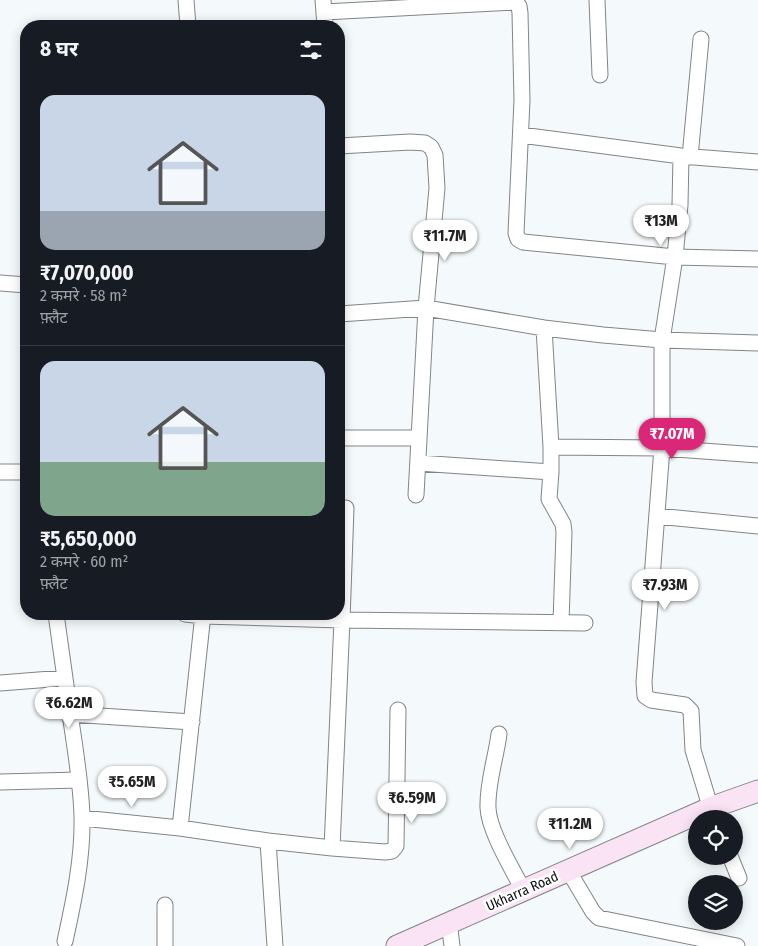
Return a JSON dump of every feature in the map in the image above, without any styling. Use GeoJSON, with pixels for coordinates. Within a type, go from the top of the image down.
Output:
{"type":"FeatureCollection","features":[{"type":"Feature","properties":{"kind":"street"},"geometry":{"type":"LineString","coordinates":[[186,0],[188,20]]}},
{"type":"Feature","properties":{"kind":"street"},"geometry":{"type":"LineString","coordinates":[[598,0],[600,75]]}},
{"type":"Feature","properties":{"kind":"street"},"geometry":{"type":"LineString","coordinates":[[324,13],[515,2],[519,6],[520,13],[522,100],[516,233],[520,241],[675,257],[758,259]]}},
{"type":"Feature","properties":{"kind":"street"},"geometry":{"type":"LineString","coordinates":[[701,40],[685,157],[675,257],[662,340],[662,448],[644,682],[645,696],[651,700],[685,705],[691,711],[693,750],[711,810]]}},
{"type":"Feature","properties":{"kind":"street"},"geometry":{"type":"LineString","coordinates":[[521,135],[685,157],[758,162]]}},
{"type":"Feature","properties":{"kind":"street"},"geometry":{"type":"LineString","coordinates":[[345,146],[425,143],[431,146],[435,154],[437,188],[426,308],[416,495]]}},
{"type":"Feature","properties":{"kind":"street"},"geometry":{"type":"LineString","coordinates":[[0,283],[20,285]]}},
{"type":"Feature","properties":{"kind":"street"},"geometry":{"type":"LineString","coordinates":[[345,314],[426,308],[603,336],[662,340],[758,342]]}},
{"type":"Feature","properties":{"kind":"street"},"geometry":{"type":"LineString","coordinates":[[544,328],[551,472],[549,499],[564,532],[561,622]]}},
{"type":"Feature","properties":{"kind":"street"},"geometry":{"type":"LineString","coordinates":[[345,438],[419,438]]}},
{"type":"Feature","properties":{"kind":"street"},"geometry":{"type":"LineString","coordinates":[[550,447],[662,448],[758,455]]}},
{"type":"Feature","properties":{"kind":"street"},"geometry":{"type":"LineString","coordinates":[[418,463],[551,472]]}},
{"type":"Feature","properties":{"kind":"street"},"geometry":{"type":"LineString","coordinates":[[0,472],[20,472]]}},
{"type":"Feature","properties":{"kind":"street"},"geometry":{"type":"LineString","coordinates":[[345,536],[346,508]]}},
{"type":"Feature","properties":{"kind":"street"},"geometry":{"type":"LineString","coordinates":[[657,516],[758,526]]}},
{"type":"Feature","properties":{"kind":"street"},"geometry":{"type":"LineString","coordinates":[[57,620],[79,780],[82,818],[78,880],[66,941]]}},
{"type":"Feature","properties":{"kind":"street"},"geometry":{"type":"LineString","coordinates":[[180,828],[202,620]]}},
{"type":"Feature","properties":{"kind":"street"},"geometry":{"type":"LineString","coordinates":[[332,848],[342,620],[586,623]]}},
{"type":"Feature","properties":{"kind":"street"},"geometry":{"type":"LineString","coordinates":[[0,683],[64,678]]}},
{"type":"Feature","properties":{"kind":"street"},"geometry":{"type":"LineString","coordinates":[[82,818],[180,828],[268,842],[385,852],[392,851],[396,846],[398,710]]}},
{"type":"Feature","properties":{"kind":"street"},"geometry":{"type":"LineString","coordinates":[[70,714],[192,722]]}},
{"type":"Feature","properties":{"kind":"street"},"geometry":{"type":"LineString","coordinates":[[499,734],[488,796],[488,810],[494,832],[523,890]]}},
{"type":"Feature","properties":{"kind":"street"},"geometry":{"type":"LineString","coordinates":[[0,782],[79,780]]}},
{"type":"Feature","properties":{"kind":"street","name":"Ukharra Road"},"geometry":{"type":"LineString","coordinates":[[718,810],[758,791]]}},
{"type":"Feature","properties":{"kind":"street","name":"Ukharra Road"},"geometry":{"type":"LineString","coordinates":[[397,946],[568,870],[688,822]]}},
{"type":"Feature","properties":{"kind":"street"},"geometry":{"type":"LineString","coordinates":[[268,842],[275,946]]}},
{"type":"Feature","properties":{"kind":"street"},"geometry":{"type":"LineString","coordinates":[[568,870],[593,912],[599,918],[737,946]]}},
{"type":"Feature","properties":{"kind":"street"},"geometry":{"type":"LineString","coordinates":[[165,905],[166,946]]}},
{"type":"Feature","properties":{"kind":"street"},"geometry":{"type":"LineString","coordinates":[[449,922],[452,946]]}}]}
